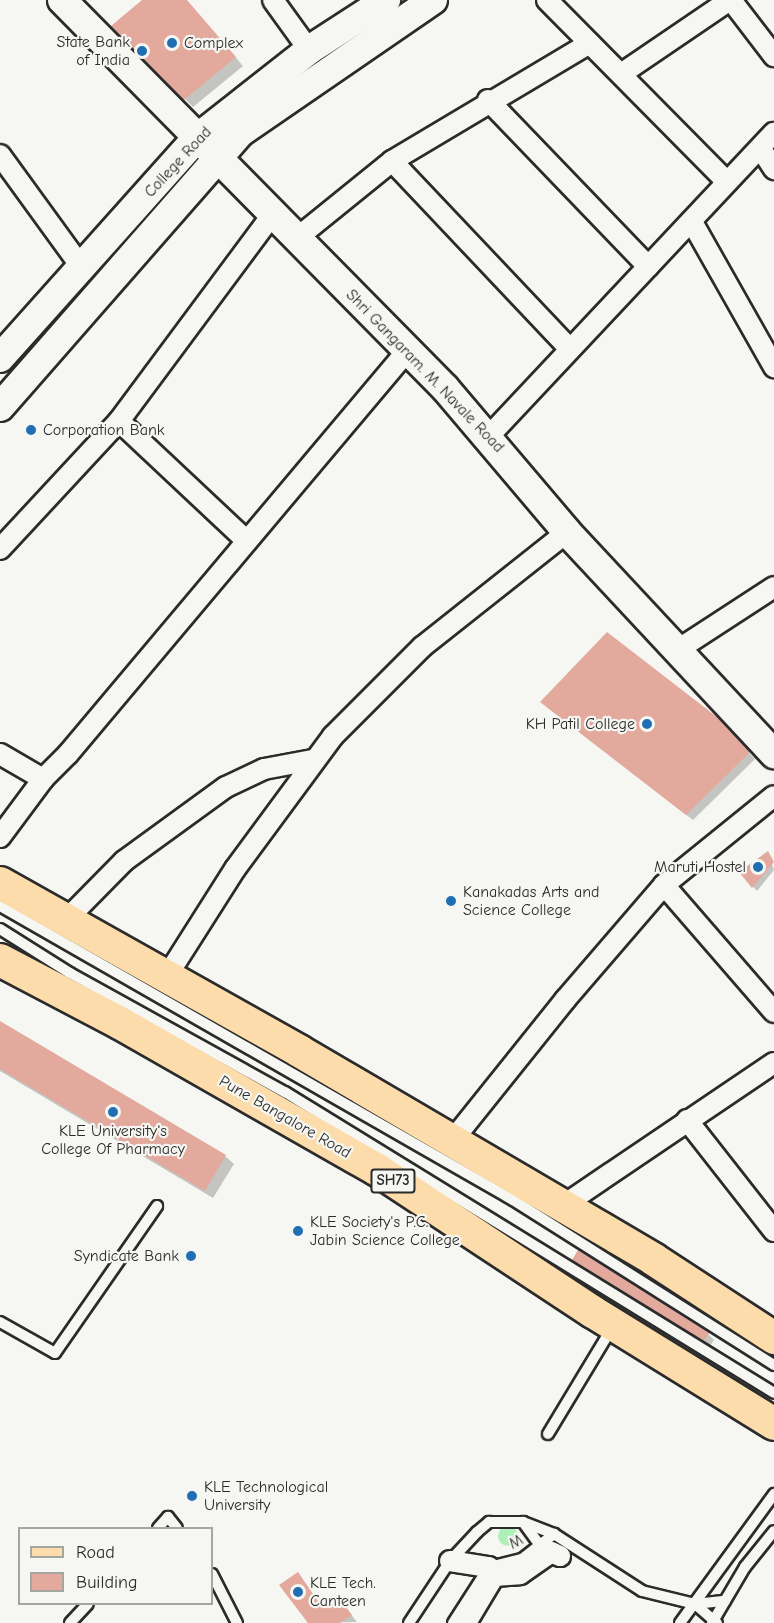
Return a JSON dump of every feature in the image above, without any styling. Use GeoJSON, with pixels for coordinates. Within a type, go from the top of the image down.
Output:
{"type":"FeatureCollection","features":[{"type":"Feature","properties":{"kind":"main road","name":"Shri Gangaram. M. Navale Road"},"geometry":{"type":"LineString","coordinates":[[62,0],[489,435],[567,532],[774,754]]}},
{"type":"Feature","properties":{"kind":"main road","name":"College Road"},"geometry":{"type":"LineString","coordinates":[[0,357],[196,139],[309,50],[386,0]]}},
{"type":"Feature","properties":{"kind":"main road"},"geometry":{"type":"LineString","coordinates":[[0,407],[240,132],[433,0]]}},
{"type":"Feature","properties":{"kind":"main road"},"geometry":{"type":"LineString","coordinates":[[0,883],[68,918],[653,1259],[774,1338]]}},
{"type":"Feature","properties":{"kind":"main road","name":"Pune Bangalore Road"},"geometry":{"type":"LineString","coordinates":[[0,960],[130,1029],[376,1169],[614,1325],[774,1424]]}},
{"type":"Feature","properties":{"kind":"street"},"geometry":{"type":"LineString","coordinates":[[273,0],[309,50]]}},
{"type":"Feature","properties":{"kind":"street"},"geometry":{"type":"LineString","coordinates":[[547,0],[727,182]]}},
{"type":"Feature","properties":{"kind":"street"},"geometry":{"type":"LineString","coordinates":[[621,74],[731,0],[774,57]]}},
{"type":"Feature","properties":{"kind":"street"},"geometry":{"type":"LineString","coordinates":[[297,238],[392,161],[488,100],[590,43]]}},
{"type":"Feature","properties":{"kind":"street"},"geometry":{"type":"LineString","coordinates":[[488,100],[648,266]]}},
{"type":"Feature","properties":{"kind":"street"},"geometry":{"type":"LineString","coordinates":[[489,435],[774,133]]}},
{"type":"Feature","properties":{"kind":"street"},"geometry":{"type":"LineString","coordinates":[[761,149],[774,168]]}},
{"type":"Feature","properties":{"kind":"street"},"geometry":{"type":"LineString","coordinates":[[0,155],[82,268]]}},
{"type":"Feature","properties":{"kind":"street"},"geometry":{"type":"LineString","coordinates":[[392,161],[569,348]]}},
{"type":"Feature","properties":{"kind":"street"},"geometry":{"type":"LineString","coordinates":[[0,549],[119,421],[273,214]]}},
{"type":"Feature","properties":{"kind":"street"},"geometry":{"type":"LineString","coordinates":[[692,222],[774,367]]}},
{"type":"Feature","properties":{"kind":"street"},"geometry":{"type":"LineString","coordinates":[[0,837],[43,779],[247,542],[407,351]]}},
{"type":"Feature","properties":{"kind":"street"},"geometry":{"type":"LineString","coordinates":[[119,421],[247,542]]}},
{"type":"Feature","properties":{"kind":"street"},"geometry":{"type":"LineString","coordinates":[[167,976],[235,869],[312,760],[422,648],[567,532]]}},
{"type":"Feature","properties":{"kind":"street"},"geometry":{"type":"LineString","coordinates":[[676,651],[774,587]]}},
{"type":"Feature","properties":{"kind":"street"},"geometry":{"type":"LineString","coordinates":[[0,754],[43,779]]}},
{"type":"Feature","properties":{"kind":"street"},"geometry":{"type":"LineString","coordinates":[[68,918],[124,861],[235,781],[264,769],[312,760]]}},
{"type":"Feature","properties":{"kind":"street"},"geometry":{"type":"LineString","coordinates":[[452,1141],[565,1000],[664,885],[774,796]]}},
{"type":"Feature","properties":{"kind":"street"},"geometry":{"type":"LineString","coordinates":[[664,885],[774,1012]]}},
{"type":"Feature","properties":{"kind":"street"},"geometry":{"type":"LineString","coordinates":[[561,1207],[774,1063]]}},
{"type":"Feature","properties":{"kind":"street"},"geometry":{"type":"LineString","coordinates":[[687,1120],[774,1231]]}},
{"type":"Feature","properties":{"kind":"street"},"geometry":{"type":"LineString","coordinates":[[450,1561],[491,1571],[520,1574],[551,1552],[560,1556]]}},
{"type":"Feature","properties":{"kind":"street"},"geometry":{"type":"LineString","coordinates":[[466,1623],[491,1571]]}},
{"type":"Feature","properties":{"kind":"lane"},"geometry":{"type":"LineString","coordinates":[[0,906],[484,1183],[774,1365]]}},
{"type":"Feature","properties":{"kind":"lane"},"geometry":{"type":"LineString","coordinates":[[0,929],[70,974],[334,1121],[774,1393]]}},
{"type":"Feature","properties":{"kind":"lane"},"geometry":{"type":"LineString","coordinates":[[0,1322],[55,1353],[158,1206]]}},
{"type":"Feature","properties":{"kind":"lane"},"geometry":{"type":"LineString","coordinates":[[548,1434],[614,1325]]}},
{"type":"Feature","properties":{"kind":"lane"},"geometry":{"type":"LineString","coordinates":[[680,1623],[774,1494]]}},
{"type":"Feature","properties":{"kind":"lane"},"geometry":{"type":"LineString","coordinates":[[159,1527],[168,1517],[176,1527]]}},
{"type":"Feature","properties":{"kind":"lane"},"geometry":{"type":"LineString","coordinates":[[409,1623],[450,1561],[489,1522],[523,1522],[554,1534],[642,1591],[695,1604],[725,1601]]}},
{"type":"Feature","properties":{"kind":"lane"},"geometry":{"type":"LineString","coordinates":[[523,1522],[540,1545]]}},
{"type":"Feature","properties":{"kind":"lane"},"geometry":{"type":"LineString","coordinates":[[695,1604],[714,1622],[745,1567],[774,1532]]}},
{"type":"Feature","properties":{"kind":"lane","name":"M"},"geometry":{"type":"LineString","coordinates":[[491,1571],[522,1559],[554,1534]]}},
{"type":"Feature","properties":{"kind":"lane"},"geometry":{"type":"LineString","coordinates":[[745,1535],[745,1567]]}},
{"type":"Feature","properties":{"kind":"lane"},"geometry":{"type":"LineString","coordinates":[[453,1623],[491,1571]]}},
{"type":"Feature","properties":{"kind":"lane"},"geometry":{"type":"LineString","coordinates":[[213,1576],[237,1623]]}},
{"type":"Feature","properties":{"kind":"lane"},"geometry":{"type":"LineString","coordinates":[[70,1623],[87,1605]]}},
{"type":"Feature","properties":{"kind":"green space"},"geometry":{"type":"Polygon","coordinates":[[[508,1526],[515,1529],[518,1536],[515,1543],[508,1546],[501,1543],[498,1536],[501,1529],[508,1526]]]}},
{"type":"Feature","properties":{"kind":"building","name":"Complex"},"geometry":{"type":"Polygon","coordinates":[[[142,0],[187,0],[236,57],[184,100],[111,26],[142,0]]]}},
{"type":"Feature","properties":{"kind":"building","name":"KH Patil College"},"geometry":{"type":"Polygon","coordinates":[[[607,632],[717,717],[750,752],[686,815],[540,702],[607,632]]]}},
{"type":"Feature","properties":{"kind":"building","name":"Maruti Hostel"},"geometry":{"type":"Polygon","coordinates":[[[768,851],[774,862],[752,888],[739,872],[768,851]]]}},
{"type":"Feature","properties":{"kind":"building","name":"KLE University's College Of Pharmacy"},"geometry":{"type":"Polygon","coordinates":[[[0,1021],[226,1155],[205,1191],[0,1069],[0,1021]]]}},
{"type":"Feature","properties":{"kind":"building"},"geometry":{"type":"Polygon","coordinates":[[[578,1250],[709,1333],[704,1341],[572,1260],[578,1250]]]}},
{"type":"Feature","properties":{"kind":"building","name":"KLE Tech. Canteen"},"geometry":{"type":"Polygon","coordinates":[[[298,1572],[322,1607],[340,1599],[352,1615],[340,1623],[308,1623],[279,1585],[298,1572]]]}},
{"type":"Feature","properties":{"kind":"place","name":"Complex"},"geometry":{"type":"Point","coordinates":[172,43]}},
{"type":"Feature","properties":{"kind":"place","name":"State Bank of India"},"geometry":{"type":"Point","coordinates":[142,51]}},
{"type":"Feature","properties":{"kind":"place","name":"Corporation Bank"},"geometry":{"type":"Point","coordinates":[31,430]}},
{"type":"Feature","properties":{"kind":"place","name":"KH Patil College"},"geometry":{"type":"Point","coordinates":[647,724]}},
{"type":"Feature","properties":{"kind":"place","name":"Maruti Hostel"},"geometry":{"type":"Point","coordinates":[758,867]}},
{"type":"Feature","properties":{"kind":"place","name":"Kanakadas Arts and Science College"},"geometry":{"type":"Point","coordinates":[451,901]}},
{"type":"Feature","properties":{"kind":"place","name":"KLE University's College Of Pharmacy"},"geometry":{"type":"Point","coordinates":[113,1112]}},
{"type":"Feature","properties":{"kind":"place","name":"KLE Society's P.C. Jabin Science College"},"geometry":{"type":"Point","coordinates":[298,1231]}},
{"type":"Feature","properties":{"kind":"place","name":"Syndicate Bank"},"geometry":{"type":"Point","coordinates":[191,1256]}},
{"type":"Feature","properties":{"kind":"place","name":"KLE Technological University"},"geometry":{"type":"Point","coordinates":[192,1496]}},
{"type":"Feature","properties":{"kind":"place","name":"KLE Tech. Canteen"},"geometry":{"type":"Point","coordinates":[298,1592]}}]}
